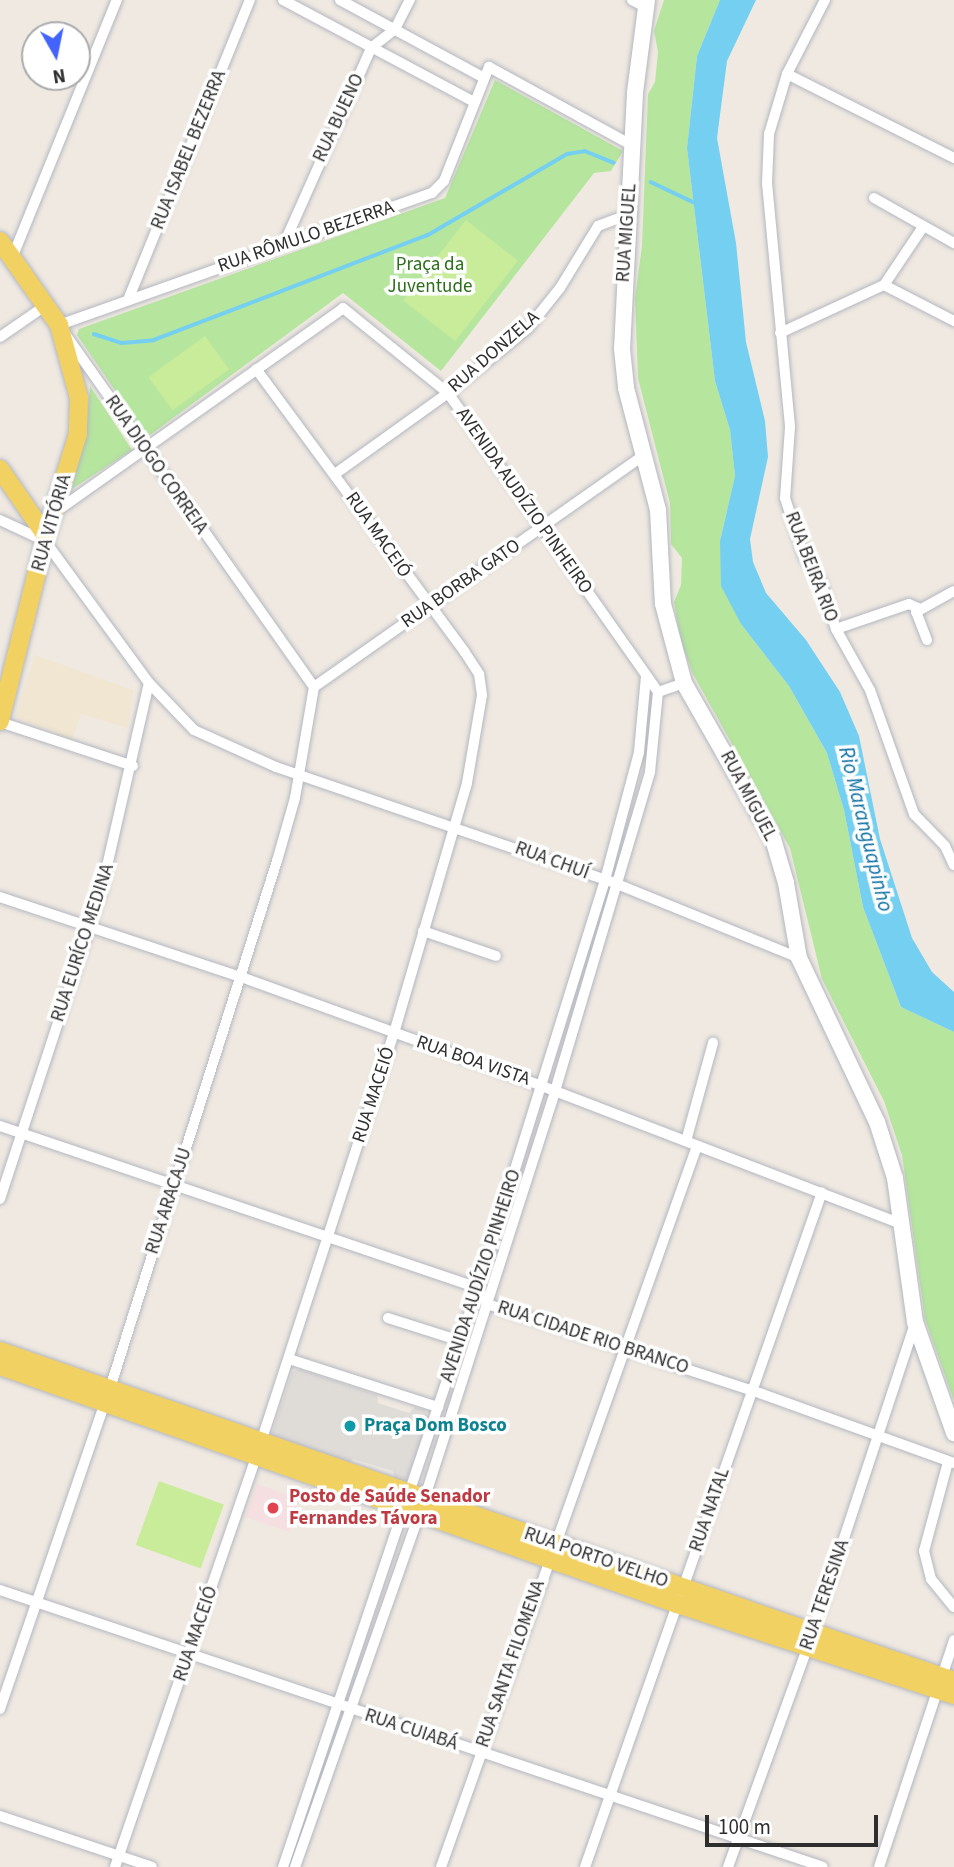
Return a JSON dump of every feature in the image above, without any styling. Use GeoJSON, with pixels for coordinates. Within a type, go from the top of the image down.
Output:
{"type":"FeatureCollection","features":[{"type":"Feature","properties":{"kind":"main road"},"geometry":{"type":"LineString","coordinates":[[633,146],[641,2]]}},
{"type":"Feature","properties":{"kind":"main road","name":"RUA MIGUEL"},"geometry":{"type":"LineString","coordinates":[[633,146],[622,349],[641,457],[658,510],[663,604],[684,683],[773,839],[786,883],[799,958],[877,1122],[895,1178],[915,1322],[954,1433]]}},
{"type":"Feature","properties":{"kind":"main road","name":"RUA DIOGO CORREIA"},"geometry":{"type":"LineString","coordinates":[[0,241],[59,325]]}},
{"type":"Feature","properties":{"kind":"main road","name":"RUA VITÓRIA"},"geometry":{"type":"LineString","coordinates":[[0,722],[7,673],[78,434],[79,398],[75,368],[59,325]]}},
{"type":"Feature","properties":{"kind":"main road"},"geometry":{"type":"LineString","coordinates":[[0,468],[45,539]]}},
{"type":"Feature","properties":{"kind":"main road","name":"RUA PORTO VELHO"},"geometry":{"type":"LineString","coordinates":[[0,1352],[24,1367],[106,1396],[947,1686]]}},
{"type":"Feature","properties":{"kind":"main road","name":"RUA PORTO VELHO"},"geometry":{"type":"LineString","coordinates":[[0,1366],[24,1367]]}},
{"type":"Feature","properties":{"kind":"street"},"geometry":{"type":"LineString","coordinates":[[12,258],[117,0]]}},
{"type":"Feature","properties":{"kind":"street","name":"RUA ISABEL BEZERRA"},"geometry":{"type":"LineString","coordinates":[[128,300],[250,0]]}},
{"type":"Feature","properties":{"kind":"street"},"geometry":{"type":"LineString","coordinates":[[283,0],[474,102]]}},
{"type":"Feature","properties":{"kind":"street"},"geometry":{"type":"LineString","coordinates":[[340,0],[484,78],[489,67],[633,146]]}},
{"type":"Feature","properties":{"kind":"street","name":"RUA BUENO"},"geometry":{"type":"LineString","coordinates":[[283,246],[371,48],[395,29],[410,0]]}},
{"type":"Feature","properties":{"kind":"street","name":"RUA BEIRA RIO"},"geometry":{"type":"LineString","coordinates":[[825,0],[787,74],[769,134],[768,158],[780,333],[790,427],[785,498],[804,556],[821,582],[835,629],[870,690],[914,814],[945,846],[954,865]]}},
{"type":"Feature","properties":{"kind":"street"},"geometry":{"type":"LineString","coordinates":[[787,74],[954,158]]}},
{"type":"Feature","properties":{"kind":"street","name":"RUA RÔMULO BEZERRA"},"geometry":{"type":"LineString","coordinates":[[59,325],[440,188],[484,78]]}},
{"type":"Feature","properties":{"kind":"street"},"geometry":{"type":"LineString","coordinates":[[874,198],[954,243]]}},
{"type":"Feature","properties":{"kind":"street","name":"RUA DONZELA"},"geometry":{"type":"LineString","coordinates":[[335,474],[448,393],[528,328],[560,288],[598,226],[630,214]]}},
{"type":"Feature","properties":{"kind":"street"},"geometry":{"type":"LineString","coordinates":[[780,333],[884,285],[923,227]]}},
{"type":"Feature","properties":{"kind":"street"},"geometry":{"type":"LineString","coordinates":[[884,285],[954,321]]}},
{"type":"Feature","properties":{"kind":"street"},"geometry":{"type":"LineString","coordinates":[[0,337],[44,306]]}},
{"type":"Feature","properties":{"kind":"street","name":"AVENIDA AUDÍZIO PINHEIRO"},"geometry":{"type":"LineString","coordinates":[[257,369],[338,308],[354,313],[448,393],[658,692],[650,772],[555,1091],[487,1304],[415,1504],[354,1661],[283,1867]]}},
{"type":"Feature","properties":{"kind":"street","name":"RUA DIOGO CORREIA"},"geometry":{"type":"LineString","coordinates":[[59,325],[144,452],[314,687]]}},
{"type":"Feature","properties":{"kind":"street"},"geometry":{"type":"LineString","coordinates":[[54,513],[144,452],[257,369]]}},
{"type":"Feature","properties":{"kind":"street","name":"RUA MACEIÓ"},"geometry":{"type":"LineString","coordinates":[[117,1861],[259,1449],[394,1033],[467,783],[482,695],[479,674],[257,369]]}},
{"type":"Feature","properties":{"kind":"street","name":"RUA BORBA GATO"},"geometry":{"type":"LineString","coordinates":[[314,687],[641,457]]}},
{"type":"Feature","properties":{"kind":"street"},"geometry":{"type":"LineString","coordinates":[[0,520],[45,539]]}},
{"type":"Feature","properties":{"kind":"street","name":"RUA CHUÍ"},"geometry":{"type":"LineString","coordinates":[[45,539],[149,683],[194,730],[300,775],[617,884],[799,958]]}},
{"type":"Feature","properties":{"kind":"street"},"geometry":{"type":"LineString","coordinates":[[835,629],[909,604],[918,608],[954,591]]}},
{"type":"Feature","properties":{"kind":"street"},"geometry":{"type":"LineString","coordinates":[[918,608],[927,640]]}},
{"type":"Feature","properties":{"kind":"street","name":"AVENIDA AUDÍZIO PINHEIRO"},"geometry":{"type":"LineString","coordinates":[[295,1867],[367,1667],[415,1504],[438,1407],[542,1086],[605,880],[639,752],[646,677]]}},
{"type":"Feature","properties":{"kind":"street","name":"RUA EURÍCO MEDINA"},"geometry":{"type":"LineString","coordinates":[[0,1199],[89,926],[133,766],[149,683]]}},
{"type":"Feature","properties":{"kind":"street"},"geometry":{"type":"LineString","coordinates":[[658,692],[684,683]]}},
{"type":"Feature","properties":{"kind":"street","name":"RUA ARACAJU"},"geometry":{"type":"LineString","coordinates":[[0,1709],[106,1396],[241,977],[300,775],[314,687]]}},
{"type":"Feature","properties":{"kind":"street"},"geometry":{"type":"LineString","coordinates":[[0,722],[133,766]]}},
{"type":"Feature","properties":{"kind":"street","name":"RUA BOA VISTA"},"geometry":{"type":"LineString","coordinates":[[0,897],[241,977],[542,1086],[901,1224]]}},
{"type":"Feature","properties":{"kind":"street"},"geometry":{"type":"LineString","coordinates":[[423,931],[496,956]]}},
{"type":"Feature","properties":{"kind":"street"},"geometry":{"type":"LineString","coordinates":[[566,1008],[579,1013]]}},
{"type":"Feature","properties":{"kind":"street","name":"RUA SANTA FILOMENA"},"geometry":{"type":"LineString","coordinates":[[441,1867],[551,1550],[626,1348],[691,1144],[713,1044]]}},
{"type":"Feature","properties":{"kind":"street","name":"RUA CIDADE RIO BRANCO"},"geometry":{"type":"LineString","coordinates":[[0,1126],[478,1287],[487,1304],[626,1348],[951,1463]]}},
{"type":"Feature","properties":{"kind":"street","name":"RUA NATAL"},"geometry":{"type":"LineString","coordinates":[[585,1867],[822,1192]]}},
{"type":"Feature","properties":{"kind":"street"},"geometry":{"type":"LineString","coordinates":[[388,1318],[460,1341]]}},
{"type":"Feature","properties":{"kind":"street","name":"RUA TERESINA"},"geometry":{"type":"LineString","coordinates":[[728,1867],[880,1436],[915,1322]]}},
{"type":"Feature","properties":{"kind":"street"},"geometry":{"type":"LineString","coordinates":[[289,1359],[438,1407]]}},
{"type":"Feature","properties":{"kind":"street"},"geometry":{"type":"LineString","coordinates":[[951,1463],[924,1551],[931,1579],[954,1608]]}},
{"type":"Feature","properties":{"kind":"street","name":"RUA CUIABÁ"},"geometry":{"type":"LineString","coordinates":[[0,1590],[338,1707],[823,1867]]}},
{"type":"Feature","properties":{"kind":"street"},"geometry":{"type":"LineString","coordinates":[[878,1867],[947,1686],[954,1640]]}},
{"type":"Feature","properties":{"kind":"street"},"geometry":{"type":"LineString","coordinates":[[354,1661],[367,1667]]}},
{"type":"Feature","properties":{"kind":"street"},"geometry":{"type":"LineString","coordinates":[[0,1816],[117,1861],[152,1867]]}},
{"type":"Feature","properties":{"kind":"street"},"geometry":{"type":"LineString","coordinates":[[296,1830],[307,1835]]}},
{"type":"Feature","properties":{"kind":"shaded area"},"geometry":{"type":"Polygon","coordinates":[[[35,655],[133,690],[128,728],[81,714],[72,740],[15,717],[35,655]]]}},
{"type":"Feature","properties":{"kind":"shaded area","name":"Praça Dom Bosco"},"geometry":{"type":"Polygon","coordinates":[[[299,1369],[377,1395],[378,1403],[409,1413],[415,1407],[425,1410],[429,1418],[406,1482],[395,1482],[393,1471],[353,1459],[348,1466],[275,1441],[272,1433],[292,1372],[299,1369]]]}},
{"type":"Feature","properties":{"kind":"shaded area","name":"Posto de Saúde Senador Fernandes Távora"},"geometry":{"type":"Polygon","coordinates":[[[257,1484],[300,1499],[289,1532],[246,1517],[257,1484]]]}},
{"type":"Feature","properties":{"kind":"green space"},"geometry":{"type":"Polygon","coordinates":[[[664,0],[720,0],[697,56],[687,148],[715,381],[730,430],[735,476],[720,541],[741,624],[789,686],[827,753],[844,810],[863,907],[901,1007],[954,1032],[954,1401],[925,1319],[902,1155],[884,1101],[822,979],[790,848],[693,674],[681,642],[674,602],[681,585],[682,558],[671,544],[670,503],[638,378],[635,298],[642,246],[648,94],[655,82],[658,52],[654,31],[664,0]]]}},
{"type":"Feature","properties":{"kind":"green space","name":"Praça da Juventude"},"geometry":{"type":"Polygon","coordinates":[[[495,80],[623,151],[611,171],[594,173],[441,371],[343,293],[150,435],[145,434],[77,335],[79,329],[445,198],[495,80]]]}},
{"type":"Feature","properties":{"kind":"green space"},"geometry":{"type":"Polygon","coordinates":[[[466,220],[518,261],[455,341],[403,300],[466,220]]]}},
{"type":"Feature","properties":{"kind":"green space"},"geometry":{"type":"Polygon","coordinates":[[[205,336],[229,369],[172,410],[148,377],[205,336]]]}},
{"type":"Feature","properties":{"kind":"green space"},"geometry":{"type":"Polygon","coordinates":[[[90,386],[132,450],[72,489],[87,422],[90,386]]]}},
{"type":"Feature","properties":{"kind":"green space"},"geometry":{"type":"Polygon","coordinates":[[[159,1481],[224,1505],[201,1568],[136,1545],[159,1481]]]}},
{"type":"Feature","properties":{"kind":"water","name":"Rio Maranguapinho"},"geometry":{"type":"Polygon","coordinates":[[[720,0],[756,0],[727,61],[717,138],[736,243],[746,342],[765,421],[768,457],[750,539],[753,562],[766,593],[806,640],[840,692],[859,736],[880,839],[912,938],[932,972],[954,992],[954,1032],[901,1007],[863,907],[844,810],[827,753],[789,686],[741,624],[721,586],[720,541],[735,476],[730,430],[715,381],[687,148],[697,56],[720,0]]]}},
{"type":"Feature","properties":{"kind":"waterway"},"geometry":{"type":"LineString","coordinates":[[94,334],[122,343],[154,340],[428,235],[567,154],[585,151],[614,163]]}},
{"type":"Feature","properties":{"kind":"waterway"},"geometry":{"type":"LineString","coordinates":[[651,182],[693,202]]}},
{"type":"Feature","properties":{"kind":"place","name":"Praça Dom Bosco"},"geometry":{"type":"Point","coordinates":[350,1426]}},
{"type":"Feature","properties":{"kind":"place","name":"Posto de Saúde Senador Fernandes Távora"},"geometry":{"type":"Point","coordinates":[273,1508]}}]}
